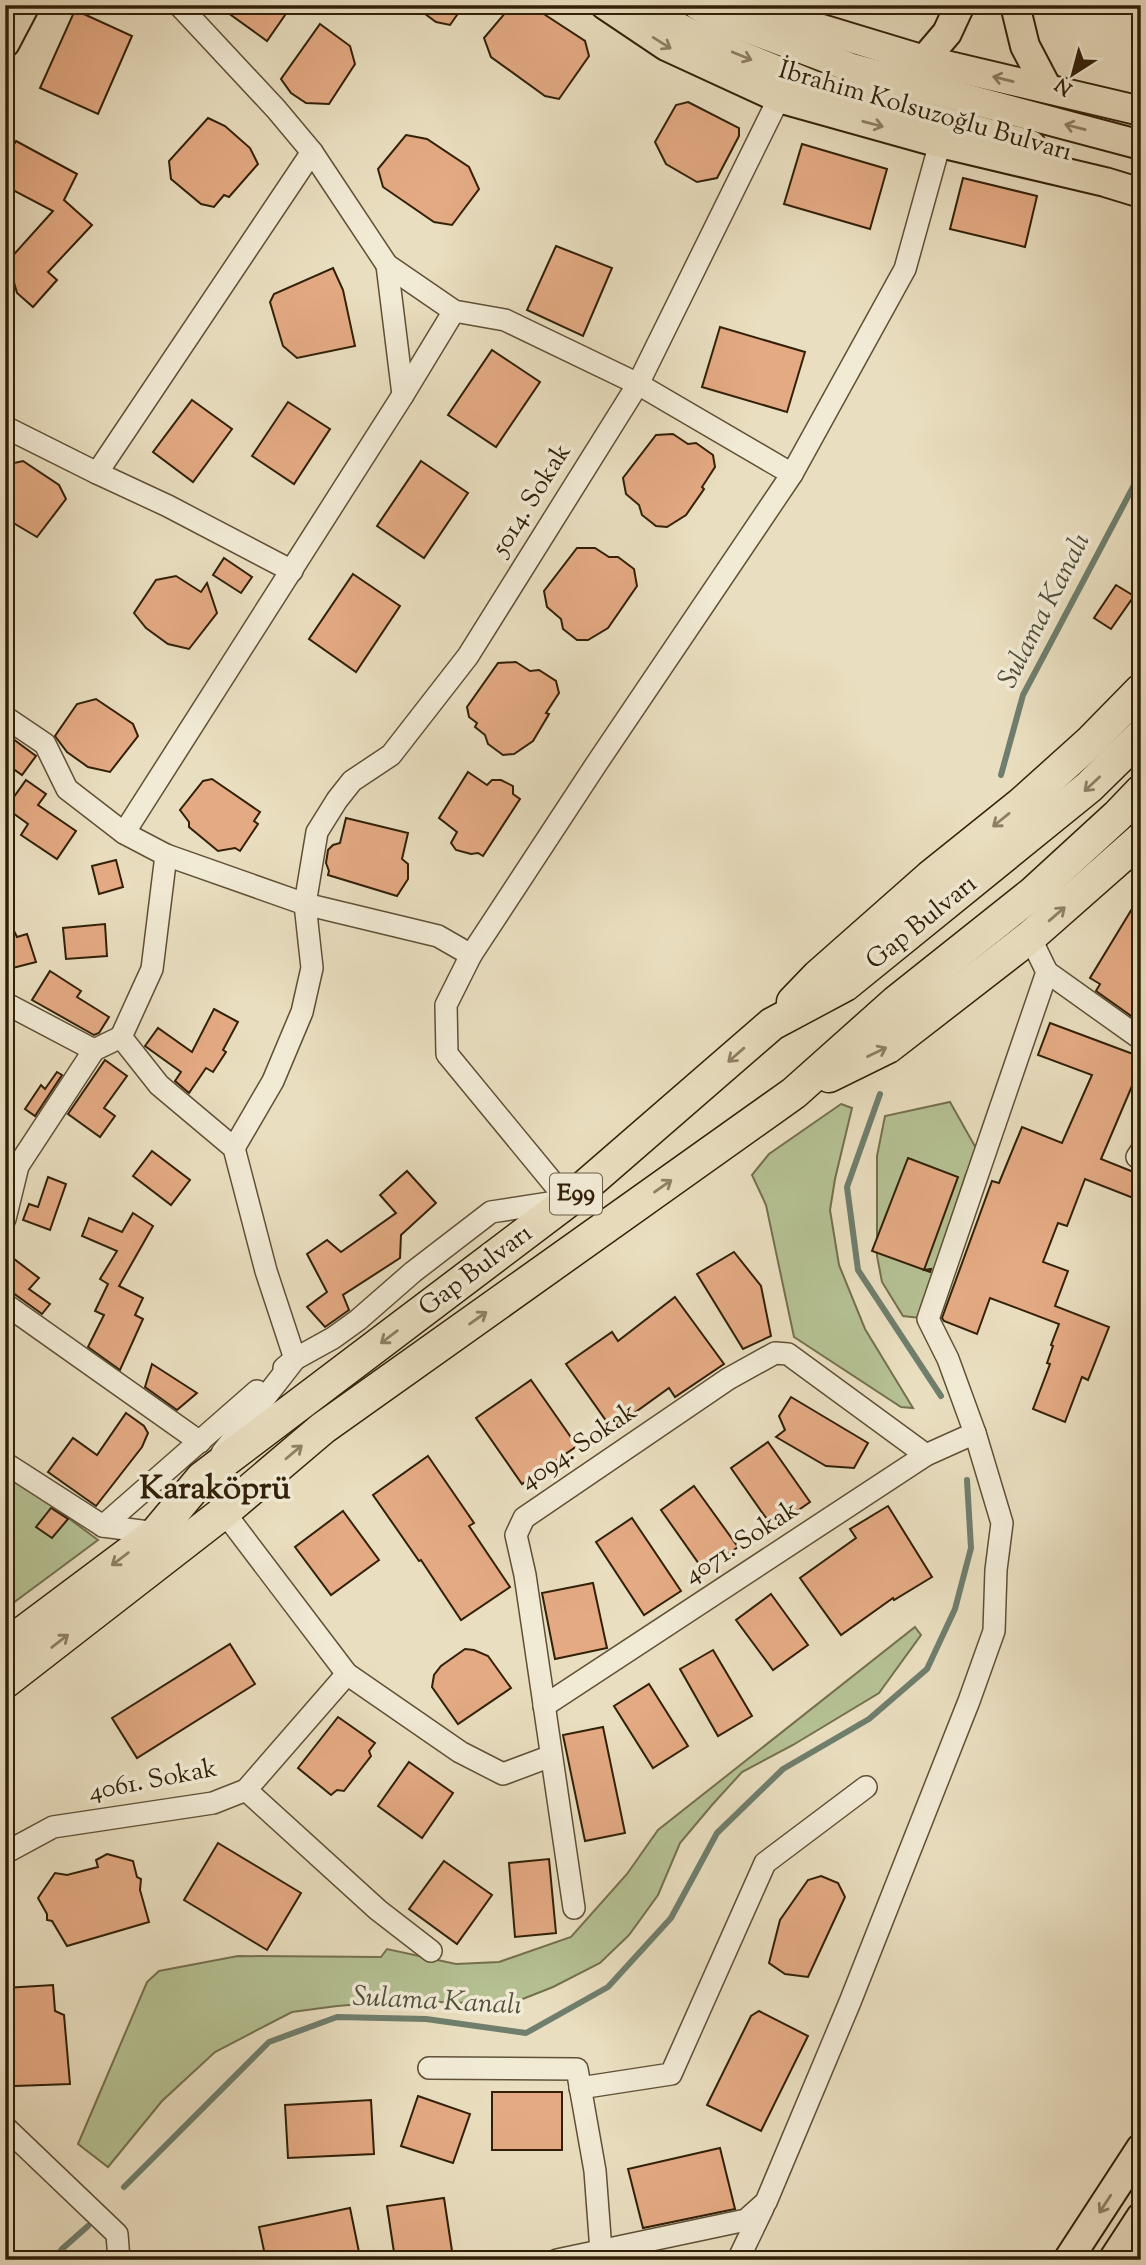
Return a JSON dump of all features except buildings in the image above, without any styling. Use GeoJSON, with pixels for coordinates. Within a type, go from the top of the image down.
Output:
{"type":"FeatureCollection","features":[{"type":"Feature","properties":{"kind":"highway"},"geometry":{"type":"LineString","coordinates":[[772,1024],[818,976],[930,877],[1021,804],[1090,742],[1141,690]]}},
{"type":"Feature","properties":{"kind":"highway","name":"Gap Bulvarı"},"geometry":{"type":"LineString","coordinates":[[5,1646],[156,1533],[202,1478],[568,1201],[772,1024],[845,985],[1089,787],[1141,736]]}},
{"type":"Feature","properties":{"kind":"highway","name":"Gap Bulvarı"},"geometry":{"type":"LineString","coordinates":[[5,1682],[224,1512],[323,1428],[794,1093],[897,1002],[1033,893],[1141,792]]}},
{"type":"Feature","properties":{"kind":"highway"},"geometry":{"type":"LineString","coordinates":[[794,1093],[888,1047],[1030,937],[1141,839]]}},
{"type":"Feature","properties":{"kind":"main road"},"geometry":{"type":"LineString","coordinates":[[5,43],[25,5]]}},
{"type":"Feature","properties":{"kind":"main road"},"geometry":{"type":"LineString","coordinates":[[605,5],[666,46],[779,98],[940,143],[1141,193]]}},
{"type":"Feature","properties":{"kind":"main road","name":"İbrahim Kolsuzoğlu Bulvarı"},"geometry":{"type":"LineString","coordinates":[[636,5],[701,39],[813,85],[1141,174]]}},
{"type":"Feature","properties":{"kind":"main road","name":"İbrahim Kolsuzoğlu Bulvarı"},"geometry":{"type":"LineString","coordinates":[[697,5],[715,16],[852,68],[1141,145]]}},
{"type":"Feature","properties":{"kind":"main road"},"geometry":{"type":"LineString","coordinates":[[752,5],[769,13],[924,60],[1141,111]]}},
{"type":"Feature","properties":{"kind":"main road"},"geometry":{"type":"LineString","coordinates":[[924,60],[947,33],[960,5]]}},
{"type":"Feature","properties":{"kind":"main road"},"geometry":{"type":"LineString","coordinates":[[1015,5],[1026,46],[1047,88]]}},
{"type":"Feature","properties":{"kind":"main road"},"geometry":{"type":"LineString","coordinates":[[1068,2260],[1141,2148]]}},
{"type":"Feature","properties":{"kind":"main road"},"geometry":{"type":"LineString","coordinates":[[1113,2260],[1141,2217]]}},
{"type":"Feature","properties":{"kind":"street"},"geometry":{"type":"LineString","coordinates":[[179,5],[276,109],[312,152],[387,265],[454,311],[505,320],[638,384],[792,474]]}},
{"type":"Feature","properties":{"kind":"street","name":"5014. Sokak"},"geometry":{"type":"LineString","coordinates":[[234,1148],[273,1081],[302,1012],[312,968],[305,904],[317,832],[352,781],[391,755],[468,656],[638,384],[779,98]]}},
{"type":"Feature","properties":{"kind":"street"},"geometry":{"type":"LineString","coordinates":[[568,1201],[447,1054],[446,1006],[471,955],[792,474],[905,268],[940,143]]}},
{"type":"Feature","properties":{"kind":"street"},"geometry":{"type":"LineString","coordinates":[[97,473],[312,152]]}},
{"type":"Feature","properties":{"kind":"street"},"geometry":{"type":"LineString","coordinates":[[387,265],[403,395]]}},
{"type":"Feature","properties":{"kind":"street"},"geometry":{"type":"LineString","coordinates":[[124,833],[454,311]]}},
{"type":"Feature","properties":{"kind":"street"},"geometry":{"type":"LineString","coordinates":[[5,427],[168,506],[292,571]]}},
{"type":"Feature","properties":{"kind":"street"},"geometry":{"type":"LineString","coordinates":[[5,717],[45,744],[67,789],[124,833],[166,855],[305,904],[438,936],[471,955]]}},
{"type":"Feature","properties":{"kind":"street"},"geometry":{"type":"LineString","coordinates":[[5,1219],[18,1166],[94,1050],[121,1037],[152,970],[166,855]]}},
{"type":"Feature","properties":{"kind":"street"},"geometry":{"type":"LineString","coordinates":[[1030,937],[1048,972],[1141,1039]]}},
{"type":"Feature","properties":{"kind":"street"},"geometry":{"type":"LineString","coordinates":[[738,2260],[855,1989],[994,1631],[996,1570],[1002,1523],[975,1433],[948,1359],[928,1319],[1048,972]]}},
{"type":"Feature","properties":{"kind":"street"},"geometry":{"type":"LineString","coordinates":[[5,1003],[94,1050]]}},
{"type":"Feature","properties":{"kind":"street"},"geometry":{"type":"LineString","coordinates":[[121,1037],[159,1085],[234,1148],[266,1271],[295,1359]]}},
{"type":"Feature","properties":{"kind":"street"},"geometry":{"type":"LineString","coordinates":[[103,1526],[295,1359],[333,1338],[358,1320],[413,1272],[491,1212],[568,1201]]}},
{"type":"Feature","properties":{"kind":"street"},"geometry":{"type":"LineString","coordinates":[[5,1304],[200,1441]]}},
{"type":"Feature","properties":{"kind":"street","name":"4094. Sokak"},"geometry":{"type":"LineString","coordinates":[[573,1909],[525,1574],[516,1535],[524,1518],[728,1379],[775,1353],[788,1354],[926,1455]]}},
{"type":"Feature","properties":{"kind":"street"},"geometry":{"type":"LineString","coordinates":[[202,1478],[295,1359]]}},
{"type":"Feature","properties":{"kind":"street","name":"4071. Sokak"},"geometry":{"type":"LineString","coordinates":[[544,1706],[926,1455],[975,1433]]}},
{"type":"Feature","properties":{"kind":"street"},"geometry":{"type":"LineString","coordinates":[[5,1463],[103,1526],[156,1533]]}},
{"type":"Feature","properties":{"kind":"street"},"geometry":{"type":"LineString","coordinates":[[224,1512],[347,1674],[460,1752],[503,1774],[551,1756]]}},
{"type":"Feature","properties":{"kind":"street","name":"4061. Sokak"},"geometry":{"type":"LineString","coordinates":[[5,1853],[53,1828],[213,1803],[246,1790],[347,1674]]}},
{"type":"Feature","properties":{"kind":"street"},"geometry":{"type":"LineString","coordinates":[[580,2088],[671,2074],[765,1864],[866,1787]]}},
{"type":"Feature","properties":{"kind":"street"},"geometry":{"type":"LineString","coordinates":[[246,1790],[378,1910],[431,1951]]}},
{"type":"Feature","properties":{"kind":"street"},"geometry":{"type":"LineString","coordinates":[[429,2068],[577,2069],[595,2171],[601,2251]]}},
{"type":"Feature","properties":{"kind":"street"},"geometry":{"type":"LineString","coordinates":[[5,2127],[117,2234],[119,2260]]}},
{"type":"Feature","properties":{"kind":"street"},"geometry":{"type":"LineString","coordinates":[[557,2260],[747,2220],[765,2202]]}},
{"type":"Feature","properties":{"kind":"green space"},"geometry":{"type":"Polygon","coordinates":[[[950,1102],[981,1157],[973,1173],[966,1174],[920,1318],[903,1316],[882,1282],[877,1256],[877,1156],[885,1116],[950,1102]]]}},
{"type":"Feature","properties":{"kind":"green space"},"geometry":{"type":"Polygon","coordinates":[[[841,1104],[852,1108],[830,1210],[839,1265],[865,1329],[913,1408],[901,1407],[794,1337],[766,1205],[752,1175],[769,1154],[841,1104]]]}},
{"type":"Feature","properties":{"kind":"green space"},"geometry":{"type":"Polygon","coordinates":[[[5,1471],[98,1540],[5,1609],[5,1471]]]}},
{"type":"Feature","properties":{"kind":"green space"},"geometry":{"type":"Polygon","coordinates":[[[915,1627],[921,1635],[879,1693],[742,1772],[680,1843],[658,1895],[629,1935],[600,1963],[553,1987],[510,2004],[401,2001],[292,2012],[215,2052],[162,2101],[108,2167],[78,2144],[147,1982],[159,1971],[238,1956],[381,1957],[387,1949],[456,1964],[499,1962],[571,1937],[627,1874],[658,1830],[915,1627]]]}},
{"type":"Feature","properties":{"kind":"waterway","name":"Sulama Kanalı"},"geometry":{"type":"LineString","coordinates":[[1001,775],[1023,695],[1141,472]]}},
{"type":"Feature","properties":{"kind":"waterway","name":"Sulama Kanalı"},"geometry":{"type":"LineString","coordinates":[[880,1094],[847,1187],[858,1270],[941,1396]]}},
{"type":"Feature","properties":{"kind":"waterway","name":"Sulama Kanalı"},"geometry":{"type":"LineString","coordinates":[[124,2187],[269,2042],[337,2017],[426,2019],[526,2033],[608,1987],[671,1918],[717,1833],[783,1769],[869,1719],[927,1669],[955,1609],[971,1548],[967,1480]]}},
{"type":"Feature","properties":{"kind":"waterway","name":"Sulama Kanalı"},"geometry":{"type":"LineString","coordinates":[[54,2260],[62,2249],[88,2226]]}},
{"type":"Feature","properties":{"kind":"district","name":"Karaköprü"},"geometry":{"type":"Point","coordinates":[215,1490]}}]}
